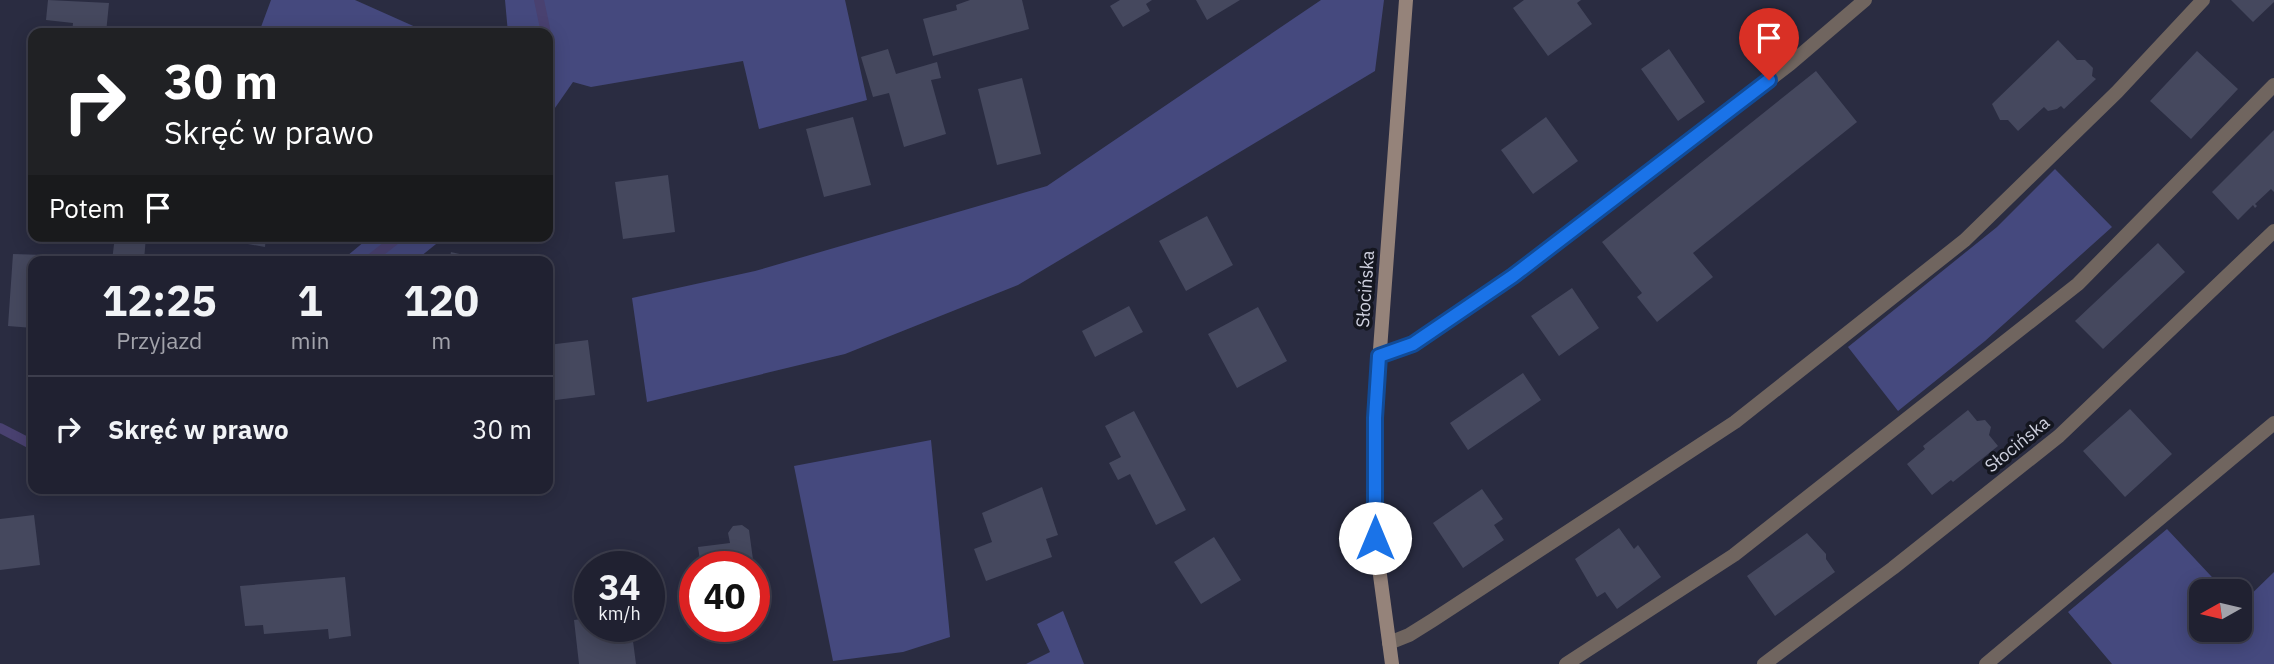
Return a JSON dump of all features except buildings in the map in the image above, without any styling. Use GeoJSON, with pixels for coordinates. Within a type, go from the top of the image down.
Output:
{"type":"FeatureCollection","features":[{"type":"Feature","properties":{"kind":"street","name":"Słocińska"},"geometry":{"type":"LineString","coordinates":[[1392,664],[1375,538],[1375,418],[1406,0]]}},
{"type":"Feature","properties":{"kind":"street"},"geometry":{"type":"LineString","coordinates":[[1379,356],[1413,344],[1513,276],[1790,64],[1865,0]]}},
{"type":"Feature","properties":{"kind":"street"},"geometry":{"type":"LineString","coordinates":[[1389,643],[1425,625],[1735,422],[1882,306],[1965,240],[2117,92],[2203,0]]}},
{"type":"Feature","properties":{"kind":"street"},"geometry":{"type":"LineString","coordinates":[[1566,664],[1734,555],[2078,284],[2274,85]]}},
{"type":"Feature","properties":{"kind":"street","name":"Słocińska"},"geometry":{"type":"LineString","coordinates":[[1764,664],[1893,568],[2059,436],[2274,231]]}},
{"type":"Feature","properties":{"kind":"street"},"geometry":{"type":"LineString","coordinates":[[1986,664],[2274,423]]}},
{"type":"Feature","properties":{"kind":"shaded area"},"geometry":{"type":"Polygon","coordinates":[[[271,0],[355,0],[418,28],[264,28],[261,27],[271,0]]]}},
{"type":"Feature","properties":{"kind":"shaded area"},"geometry":{"type":"Polygon","coordinates":[[[505,0],[845,0],[867,100],[759,129],[743,61],[591,87],[573,82],[553,111],[553,28],[508,28],[505,0]]]}},
{"type":"Feature","properties":{"kind":"shaded area"},"geometry":{"type":"Polygon","coordinates":[[[1321,0],[1384,0],[1375,71],[1018,285],[845,354],[647,402],[632,298],[755,271],[1047,186],[1321,0]]]}},
{"type":"Feature","properties":{"kind":"shaded area"},"geometry":{"type":"Polygon","coordinates":[[[2055,169],[2112,227],[1985,341],[1898,411],[1848,347],[1997,227],[2055,169]]]}},
{"type":"Feature","properties":{"kind":"shaded area"},"geometry":{"type":"Polygon","coordinates":[[[364,242],[439,242],[421,256],[347,256],[364,242]]]}},
{"type":"Feature","properties":{"kind":"shaded area"},"geometry":{"type":"Polygon","coordinates":[[[931,440],[950,637],[903,652],[833,661],[794,466],[931,440]]]}},
{"type":"Feature","properties":{"kind":"shaded area"},"geometry":{"type":"Polygon","coordinates":[[[2167,529],[2214,579],[2189,579],[2189,642],[2252,642],[2252,593],[2274,572],[2274,664],[2112,664],[2068,612],[2167,529]]]}},
{"type":"Feature","properties":{"kind":"shaded area"},"geometry":{"type":"Polygon","coordinates":[[[1063,611],[1084,664],[1026,664],[1050,652],[1037,624],[1063,611]]]}},
{"type":"Feature","properties":{"kind":"waterway"},"geometry":{"type":"LineString","coordinates":[[539,0],[545,28]]}},
{"type":"Feature","properties":{"kind":"waterway"},"geometry":{"type":"LineString","coordinates":[[374,256],[392,242]]}},
{"type":"Feature","properties":{"kind":"waterway"},"geometry":{"type":"LineString","coordinates":[[0,428],[28,442]]}},
{"type":"Feature","properties":{"kind":"route"},"geometry":{"type":"LineString","coordinates":[[1375,538],[1375,418],[1379,356],[1413,344],[1513,276],[1769,80]]}}]}
